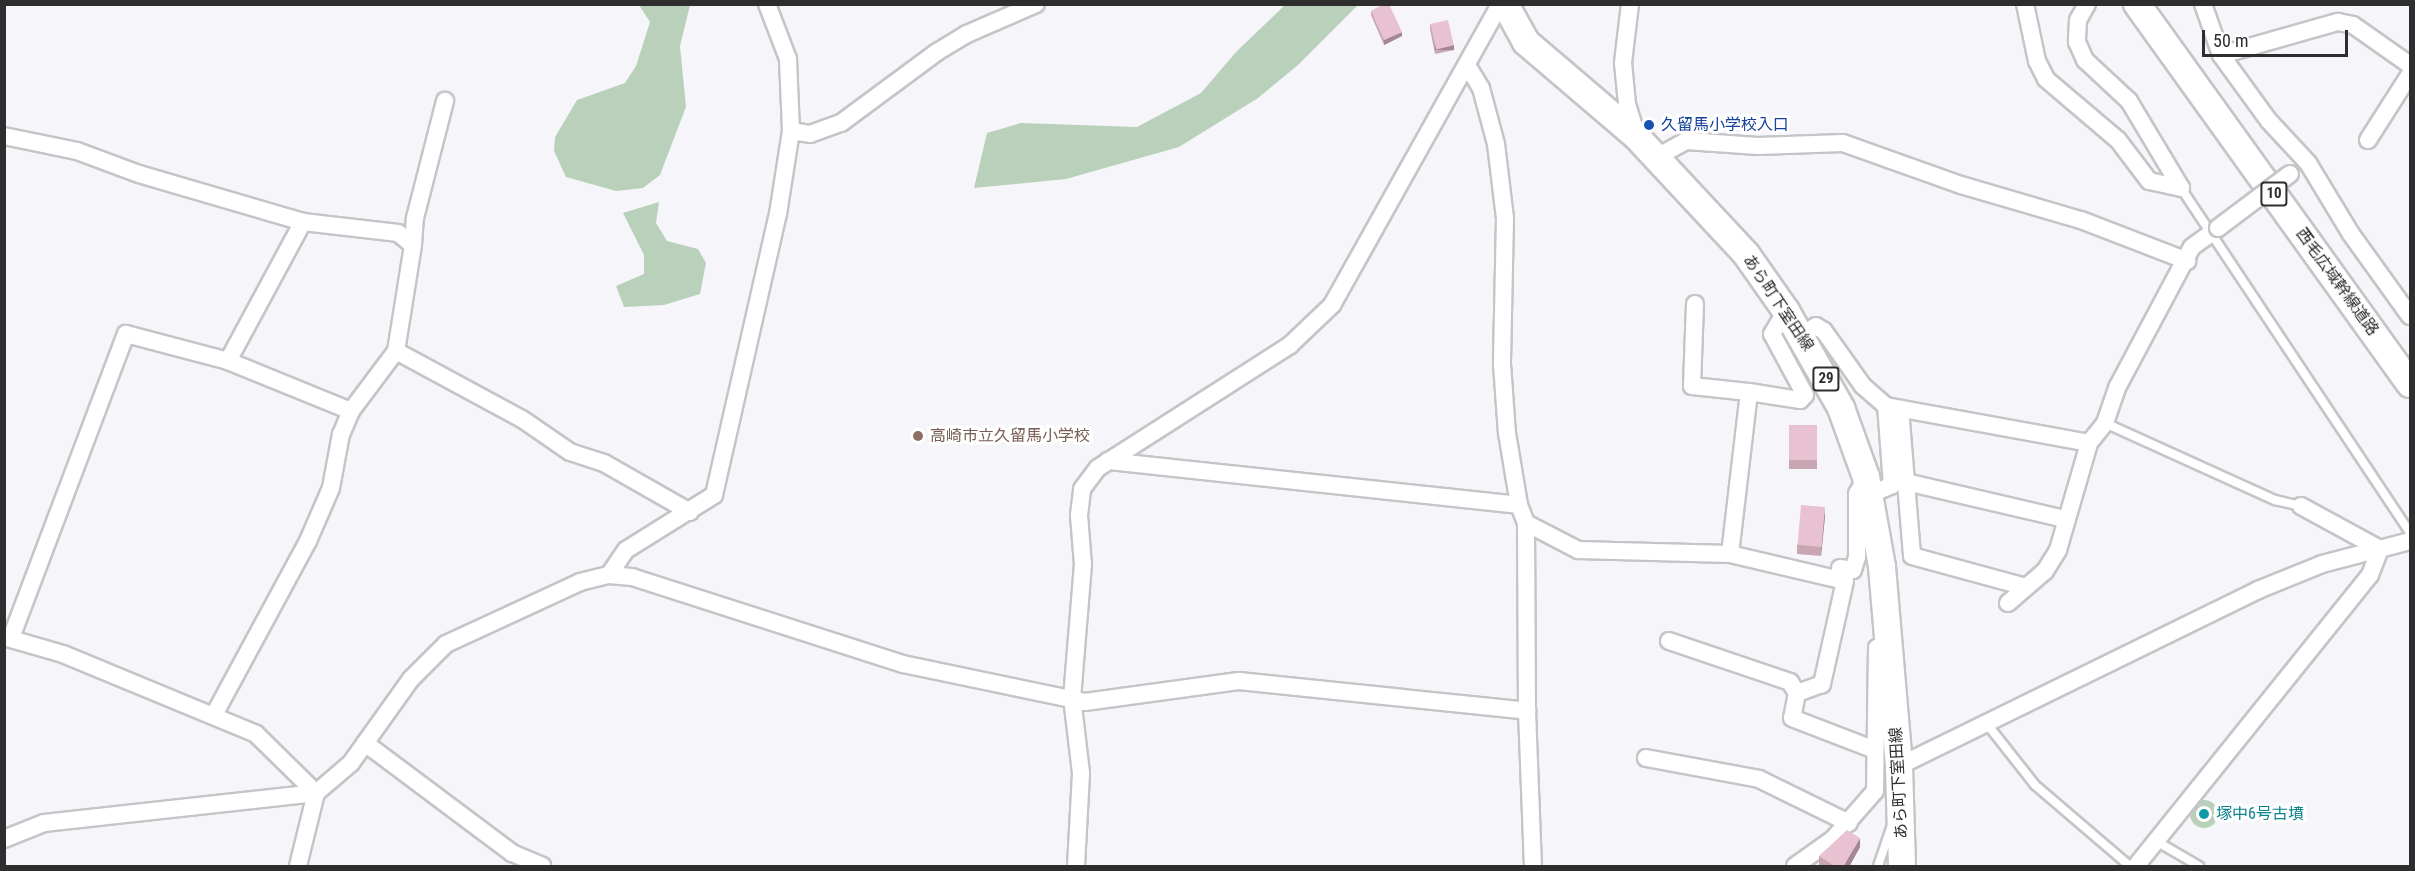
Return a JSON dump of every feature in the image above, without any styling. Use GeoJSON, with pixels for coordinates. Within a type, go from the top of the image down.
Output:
{"type":"FeatureCollection","features":[{"type":"Feature","properties":{"kind":"main road","name":"あら町下室田線"},"geometry":{"type":"LineString","coordinates":[[1505,4],[1520,32],[1546,62],[1636,136],[1746,254],[1786,311],[1841,408],[1868,485],[1889,642],[1899,766],[1902,867]]}},
{"type":"Feature","properties":{"kind":"main road","name":"西毛広域幹線道路"},"geometry":{"type":"LineString","coordinates":[[2137,4],[2410,384]]}},
{"type":"Feature","properties":{"kind":"street"},"geometry":{"type":"LineString","coordinates":[[609,575],[626,550],[714,495],[778,214],[791,131],[788,58],[767,4]]}},
{"type":"Feature","properties":{"kind":"street"},"geometry":{"type":"LineString","coordinates":[[791,131],[810,134],[841,123],[937,52],[967,34],[1036,4]]}},
{"type":"Feature","properties":{"kind":"street"},"geometry":{"type":"LineString","coordinates":[[1076,867],[1081,773],[1072,698],[1083,565],[1079,502],[1088,477],[1108,461],[1290,345],[1320,319],[1344,288],[1500,4]]}},
{"type":"Feature","properties":{"kind":"street"},"geometry":{"type":"LineString","coordinates":[[1630,4],[1623,63],[1627,104],[1636,136]]}},
{"type":"Feature","properties":{"kind":"street"},"geometry":{"type":"LineString","coordinates":[[2025,4],[2037,61],[2046,79],[2118,140],[2149,182],[2181,188]]}},
{"type":"Feature","properties":{"kind":"street"},"geometry":{"type":"LineString","coordinates":[[2087,4],[2078,20],[2077,42],[2085,60],[2129,101],[2181,188]]}},
{"type":"Feature","properties":{"kind":"street"},"geometry":{"type":"LineString","coordinates":[[2204,4],[2221,56],[2269,121],[2308,163],[2351,234],[2410,316]]}},
{"type":"Feature","properties":{"kind":"street"},"geometry":{"type":"LineString","coordinates":[[2221,56],[2338,22],[2353,26],[2410,65]]}},
{"type":"Feature","properties":{"kind":"street"},"geometry":{"type":"LineString","coordinates":[[1467,65],[1481,88],[1496,144],[1505,218],[1502,364],[1519,505],[1526,523],[1527,711],[1533,867]]}},
{"type":"Feature","properties":{"kind":"street"},"geometry":{"type":"LineString","coordinates":[[2368,140],[2410,74]]}},
{"type":"Feature","properties":{"kind":"street"},"geometry":{"type":"LineString","coordinates":[[214,715],[308,542],[331,488],[341,434],[351,411],[396,351],[415,219],[445,101]]}},
{"type":"Feature","properties":{"kind":"street"},"geometry":{"type":"LineString","coordinates":[[4,136],[76,151],[139,174],[303,222],[398,233],[413,245]]}},
{"type":"Feature","properties":{"kind":"street"},"geometry":{"type":"LineString","coordinates":[[1657,157],[1686,141],[1758,146],[1843,143],[1961,185],[2080,220],[2187,261]]}},
{"type":"Feature","properties":{"kind":"street"},"geometry":{"type":"LineString","coordinates":[[2008,603],[2045,571],[2058,550],[2089,443],[2105,423],[2118,386],[2187,261],[2192,247],[2308,163]]}},
{"type":"Feature","properties":{"kind":"street"},"geometry":{"type":"LineString","coordinates":[[228,362],[303,222]]}},
{"type":"Feature","properties":{"kind":"street"},"geometry":{"type":"LineString","coordinates":[[1695,304],[1692,386],[1800,400],[1805,395],[1772,334],[1786,311]]}},
{"type":"Feature","properties":{"kind":"street"},"geometry":{"type":"LineString","coordinates":[[1800,335],[1816,326],[1824,331],[1863,386],[1893,407],[2089,443]]}},
{"type":"Feature","properties":{"kind":"street"},"geometry":{"type":"LineString","coordinates":[[316,793],[256,734],[63,654],[8,637],[126,334],[228,362],[351,411]]}},
{"type":"Feature","properties":{"kind":"street"},"geometry":{"type":"LineString","coordinates":[[396,351],[522,420],[570,452],[604,463],[690,512]]}},
{"type":"Feature","properties":{"kind":"street"},"geometry":{"type":"LineString","coordinates":[[1730,554],[1749,392]]}},
{"type":"Feature","properties":{"kind":"street"},"geometry":{"type":"LineString","coordinates":[[1893,407],[1906,482],[1912,556],[2026,587]]}},
{"type":"Feature","properties":{"kind":"street"},"geometry":{"type":"LineString","coordinates":[[1840,568],[1853,570],[1857,557],[1856,504],[1868,485],[1892,485],[1893,407]]}},
{"type":"Feature","properties":{"kind":"street"},"geometry":{"type":"LineString","coordinates":[[1108,461],[1519,505]]}},
{"type":"Feature","properties":{"kind":"street"},"geometry":{"type":"LineString","coordinates":[[1906,482],[2066,519]]}},
{"type":"Feature","properties":{"kind":"street"},"geometry":{"type":"LineString","coordinates":[[2301,506],[2380,549]]}},
{"type":"Feature","properties":{"kind":"street"},"geometry":{"type":"LineString","coordinates":[[1526,523],[1578,550],[1730,554],[1845,581],[1822,684],[1797,693]]}},
{"type":"Feature","properties":{"kind":"street"},"geometry":{"type":"LineString","coordinates":[[1899,766],[2258,590],[2322,564],[2410,541]]}},
{"type":"Feature","properties":{"kind":"street"},"geometry":{"type":"LineString","coordinates":[[2136,867],[2370,574],[2380,549]]}},
{"type":"Feature","properties":{"kind":"street"},"geometry":{"type":"LineString","coordinates":[[4,839],[44,823],[316,793],[331,783],[365,743],[411,679],[446,644],[580,582],[609,575],[632,577],[903,664],[1085,702],[1239,681],[1527,711]]}},
{"type":"Feature","properties":{"kind":"street"},"geometry":{"type":"LineString","coordinates":[[1669,641],[1790,682],[1797,693],[1792,718],[1875,750]]}},
{"type":"Feature","properties":{"kind":"street"},"geometry":{"type":"LineString","coordinates":[[1795,867],[1849,823],[1875,791],[1877,648],[1889,642]]}},
{"type":"Feature","properties":{"kind":"street"},"geometry":{"type":"LineString","coordinates":[[365,743],[512,853],[542,867]]}},
{"type":"Feature","properties":{"kind":"street"},"geometry":{"type":"LineString","coordinates":[[1646,758],[1759,779],[1849,823]]}},
{"type":"Feature","properties":{"kind":"street"},"geometry":{"type":"LineString","coordinates":[[298,867],[316,793]]}},
{"type":"Feature","properties":{"kind":"lane"},"geometry":{"type":"LineString","coordinates":[[2181,188],[2214,230],[2410,533]]}},
{"type":"Feature","properties":{"kind":"lane"},"geometry":{"type":"LineString","coordinates":[[2105,423],[2275,500],[2301,506]]}},
{"type":"Feature","properties":{"kind":"lane"},"geometry":{"type":"LineString","coordinates":[[1987,723],[2035,785],[2130,867]]}},
{"type":"Feature","properties":{"kind":"lane"},"geometry":{"type":"LineString","coordinates":[[1878,867],[1890,823],[1901,817]]}},
{"type":"Feature","properties":{"kind":"lane"},"geometry":{"type":"LineString","coordinates":[[2155,841],[2199,867]]}},
{"type":"Feature","properties":{"kind":"green space"},"geometry":{"type":"Polygon","coordinates":[[[639,5],[690,5],[680,46],[686,107],[660,175],[643,188],[616,191],[566,177],[554,151],[555,137],[577,100],[625,83],[636,66],[650,22],[639,5]]]}},
{"type":"Feature","properties":{"kind":"green space"},"geometry":{"type":"Polygon","coordinates":[[[1285,5],[1358,5],[1298,65],[1258,98],[1179,147],[1066,179],[974,188],[987,133],[1021,123],[1137,127],[1201,93],[1236,52],[1285,5]]]}},
{"type":"Feature","properties":{"kind":"green space"},"geometry":{"type":"Polygon","coordinates":[[[659,202],[656,223],[667,241],[698,249],[706,263],[700,294],[664,305],[624,307],[616,286],[644,274],[644,255],[623,213],[659,202]]]}},
{"type":"Feature","properties":{"kind":"green space","name":"塚中6号古墳"},"geometry":{"type":"Polygon","coordinates":[[[2204,800],[2214,804],[2218,814],[2214,824],[2204,828],[2194,824],[2190,814],[2194,804],[2204,800]]]}},
{"type":"Feature","properties":{"kind":"building"},"geometry":{"type":"Polygon","coordinates":[[[1384,4],[1389,4],[1402,32],[1384,40],[1371,11],[1384,4]]]}},
{"type":"Feature","properties":{"kind":"building"},"geometry":{"type":"Polygon","coordinates":[[[1448,20],[1454,45],[1436,49],[1430,24],[1448,20]]]}},
{"type":"Feature","properties":{"kind":"building"},"geometry":{"type":"Polygon","coordinates":[[[1789,425],[1817,425],[1817,460],[1789,460],[1789,425]]]}},
{"type":"Feature","properties":{"kind":"building"},"geometry":{"type":"Polygon","coordinates":[[[1801,505],[1825,507],[1821,547],[1798,545],[1801,505]]]}},
{"type":"Feature","properties":{"kind":"building"},"geometry":{"type":"Polygon","coordinates":[[[1847,830],[1860,838],[1843,867],[1836,867],[1819,856],[1847,830]]]}},
{"type":"Feature","properties":{"kind":"place","name":"久留馬小学校入口"},"geometry":{"type":"Point","coordinates":[1649,125]}},
{"type":"Feature","properties":{"kind":"place","name":"高崎市立久留馬小学校"},"geometry":{"type":"Point","coordinates":[918,436]}},
{"type":"Feature","properties":{"kind":"place","name":"塚中6号古墳"},"geometry":{"type":"Point","coordinates":[2204,814]}}]}
